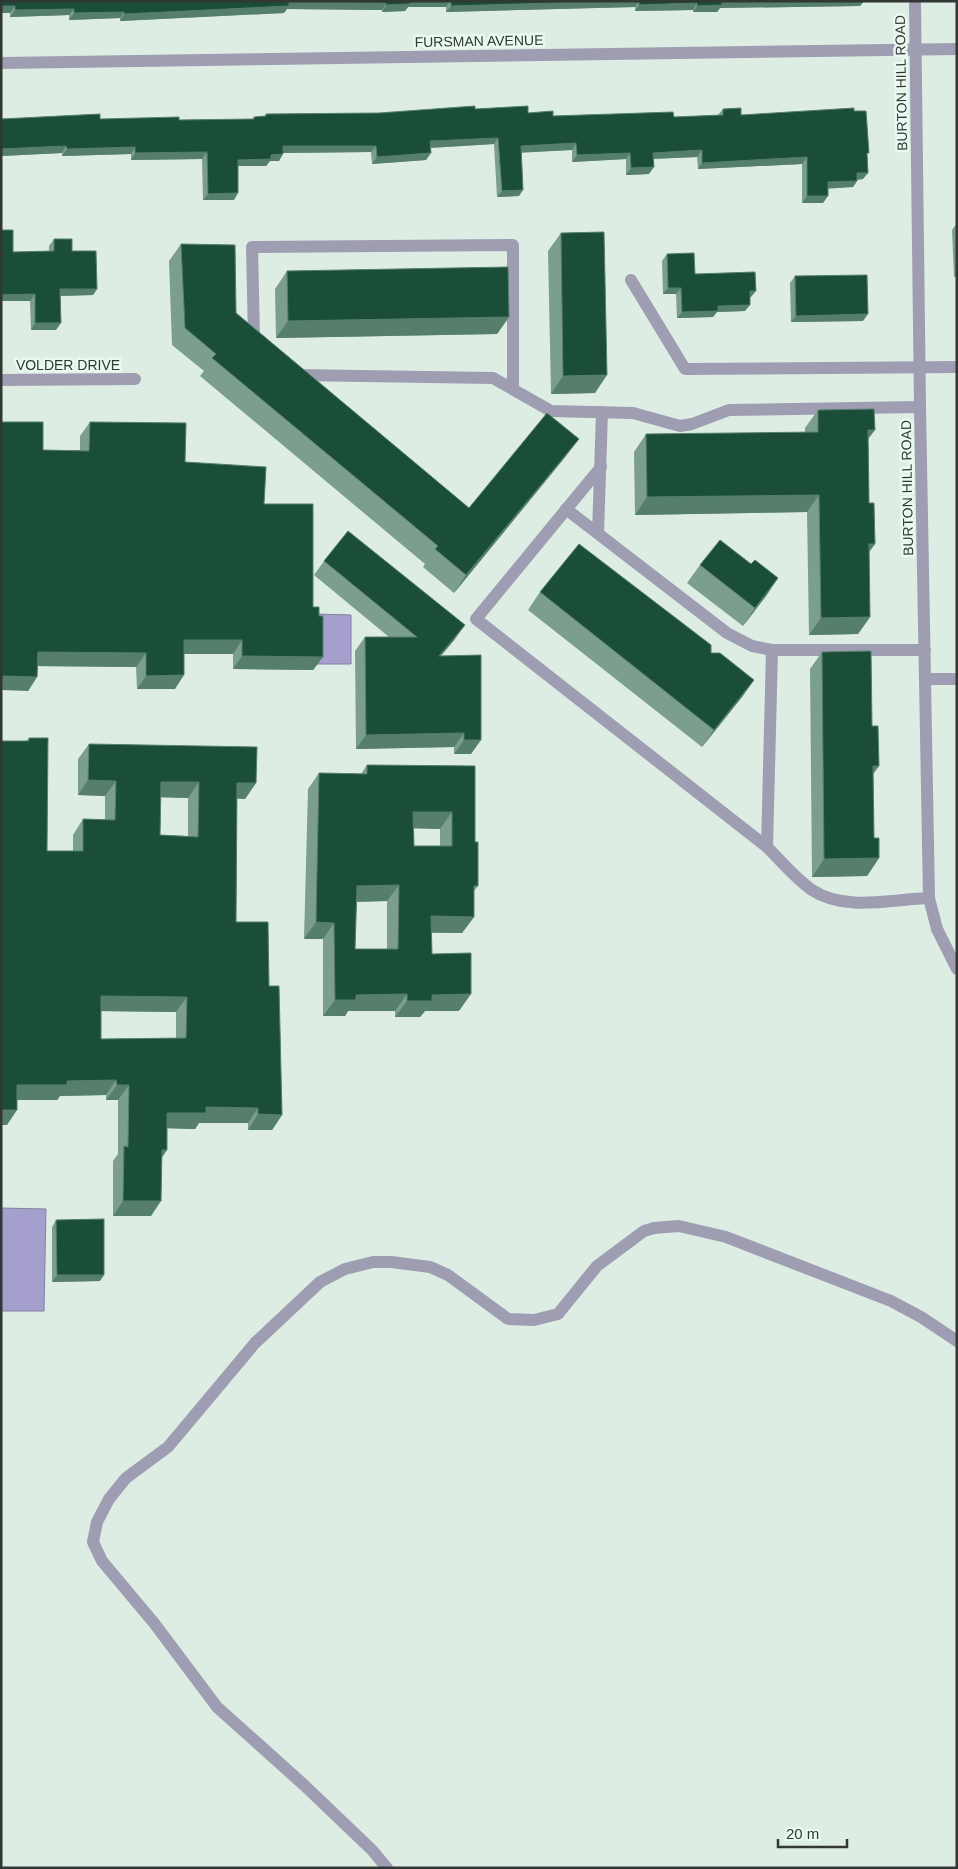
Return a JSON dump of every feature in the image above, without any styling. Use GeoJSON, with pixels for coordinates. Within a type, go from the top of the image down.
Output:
{"type":"FeatureCollection","features":[{"type":"Feature","properties":{"kind":"street","name":"BURTON HILL ROAD"},"geometry":{"type":"LineString","coordinates":[[915,1],[929,898],[937,929],[957,969]]}},
{"type":"Feature","properties":{"kind":"street","name":"FURSMAN AVENUE"},"geometry":{"type":"LineString","coordinates":[[1,62],[957,49]]}},
{"type":"Feature","properties":{"kind":"street"},"geometry":{"type":"LineString","coordinates":[[269,351],[254,338],[252,247],[513,245],[513,390]]}},
{"type":"Feature","properties":{"kind":"street"},"geometry":{"type":"LineString","coordinates":[[631,280],[685,369],[957,367]]}},
{"type":"Feature","properties":{"kind":"street"},"geometry":{"type":"LineString","coordinates":[[284,364],[298,377],[493,378],[551,411],[602,412],[646,416],[670,425],[680,426],[692,424],[728,410],[920,407]]}},
{"type":"Feature","properties":{"kind":"street","name":"VOLDER DRIVE"},"geometry":{"type":"LineString","coordinates":[[1,380],[135,379]]}},
{"type":"Feature","properties":{"kind":"street"},"geometry":{"type":"LineString","coordinates":[[598,533],[602,412]]}},
{"type":"Feature","properties":{"kind":"street"},"geometry":{"type":"LineString","coordinates":[[601,467],[476,619],[767,847],[812,890],[829,898],[845,902],[929,898]]}},
{"type":"Feature","properties":{"kind":"street"},"geometry":{"type":"LineString","coordinates":[[566,509],[727,633],[752,646],[772,650],[925,650]]}},
{"type":"Feature","properties":{"kind":"street"},"geometry":{"type":"LineString","coordinates":[[767,847],[772,650]]}},
{"type":"Feature","properties":{"kind":"street"},"geometry":{"type":"LineString","coordinates":[[925,679],[957,679]]}},
{"type":"Feature","properties":{"kind":"street"},"geometry":{"type":"LineString","coordinates":[[387,1868],[372,1850],[304,1785],[217,1707],[154,1623],[102,1561],[94,1542],[97,1522],[109,1499],[126,1478],[168,1447],[256,1343],[320,1282],[345,1269],[374,1262],[430,1267],[448,1274],[508,1319],[534,1320],[558,1314],[597,1266],[644,1231],[654,1228],[679,1226],[726,1237],[891,1301],[921,1317],[957,1341]]}},
{"type":"Feature","properties":{"kind":"shaded area"},"geometry":{"type":"Polygon","coordinates":[[[316,614],[351,615],[351,664],[316,664],[316,614]]]}},
{"type":"Feature","properties":{"kind":"shaded area"},"geometry":{"type":"Polygon","coordinates":[[[1,1208],[46,1209],[44,1311],[1,1311],[1,1208]]]}},
{"type":"Feature","properties":{"kind":"building"},"geometry":{"type":"Polygon","coordinates":[[[1,1],[410,1],[410,4],[289,2],[289,6],[124,14],[124,12],[74,13],[74,9],[15,10],[15,6],[1,6],[1,1]]]}},
{"type":"Feature","properties":{"kind":"building"},"geometry":{"type":"Polygon","coordinates":[[[451,1],[619,1],[451,6],[451,1]]]}},
{"type":"Feature","properties":{"kind":"building"},"geometry":{"type":"Polygon","coordinates":[[[639,1],[763,1],[722,2],[722,5],[697,6],[697,3],[639,5],[639,1]]]}},
{"type":"Feature","properties":{"kind":"building"},"geometry":{"type":"Polygon","coordinates":[[[475,106],[475,109],[528,106],[528,113],[553,111],[553,116],[673,112],[674,117],[723,115],[723,109],[741,108],[741,115],[854,108],[854,111],[866,111],[869,153],[867,153],[868,173],[857,173],[857,181],[828,182],[828,196],[807,196],[807,157],[702,163],[702,150],[653,153],[654,167],[631,168],[630,153],[577,155],[576,143],[521,146],[523,190],[502,191],[498,138],[430,141],[431,153],[377,157],[376,146],[283,146],[283,154],[271,155],[271,159],[238,160],[238,193],[208,194],[207,152],[135,153],[135,147],[67,149],[66,146],[1,149],[1,119],[100,114],[100,119],[179,117],[179,120],[254,119],[254,117],[266,116],[266,114],[379,113],[475,106]]]}},
{"type":"Feature","properties":{"kind":"building"},"geometry":{"type":"Polygon","coordinates":[[[1,230],[13,230],[13,252],[54,251],[54,239],[72,239],[72,251],[96,251],[97,289],[60,289],[61,323],[35,323],[35,294],[1,295],[1,230]]]}},
{"type":"Feature","properties":{"kind":"building"},"geometry":{"type":"Polygon","coordinates":[[[604,232],[607,375],[563,376],[561,233],[604,232]]]}},
{"type":"Feature","properties":{"kind":"building"},"geometry":{"type":"Polygon","coordinates":[[[181,244],[235,245],[236,313],[469,508],[547,413],[579,439],[466,575],[435,549],[438,546],[212,358],[216,354],[185,328],[181,244]]]}},
{"type":"Feature","properties":{"kind":"building"},"geometry":{"type":"Polygon","coordinates":[[[694,253],[695,274],[755,272],[756,291],[750,291],[750,305],[718,306],[718,311],[682,312],[681,288],[668,288],[667,254],[694,253]]]}},
{"type":"Feature","properties":{"kind":"building"},"geometry":{"type":"Polygon","coordinates":[[[508,267],[509,317],[288,321],[287,271],[508,267]]]}},
{"type":"Feature","properties":{"kind":"building"},"geometry":{"type":"Polygon","coordinates":[[[867,275],[868,314],[796,316],[795,276],[867,275]]]}},
{"type":"Feature","properties":{"kind":"building"},"geometry":{"type":"Polygon","coordinates":[[[874,409],[875,430],[868,430],[869,503],[874,503],[875,544],[869,544],[870,617],[821,618],[819,495],[647,497],[646,434],[818,432],[818,410],[874,409]]]}},
{"type":"Feature","properties":{"kind":"building"},"geometry":{"type":"Polygon","coordinates":[[[1,422],[43,422],[43,450],[89,451],[90,422],[186,423],[185,462],[266,467],[264,504],[313,504],[313,607],[319,607],[319,616],[323,616],[323,657],[242,656],[242,640],[184,640],[184,675],[146,676],[146,653],[38,652],[37,677],[1,676],[1,422]]]}},
{"type":"Feature","properties":{"kind":"building"},"geometry":{"type":"Polygon","coordinates":[[[348,531],[465,625],[439,656],[481,655],[481,740],[464,740],[464,733],[366,735],[365,637],[417,637],[324,561],[348,531]]]}},
{"type":"Feature","properties":{"kind":"building"},"geometry":{"type":"Polygon","coordinates":[[[720,540],[751,564],[755,560],[778,578],[755,608],[700,565],[720,540]]]}},
{"type":"Feature","properties":{"kind":"building"},"geometry":{"type":"Polygon","coordinates":[[[579,544],[711,645],[711,653],[720,653],[754,680],[714,730],[540,592],[579,544]]]}},
{"type":"Feature","properties":{"kind":"building"},"geometry":{"type":"Polygon","coordinates":[[[871,651],[872,726],[878,726],[879,766],[873,766],[874,838],[879,838],[879,858],[824,859],[822,652],[871,651]]]}},
{"type":"Feature","properties":{"kind":"building"},"geometry":{"type":"Polygon","coordinates":[[[29,738],[48,738],[47,851],[83,851],[83,819],[115,820],[116,781],[88,780],[89,744],[257,747],[256,783],[237,783],[236,922],[268,922],[269,986],[279,986],[282,1115],[258,1114],[258,1108],[206,1107],[206,1113],[167,1113],[167,1150],[162,1150],[161,1201],[123,1201],[124,1146],[128,1147],[129,1085],[117,1085],[116,1080],[67,1081],[67,1085],[17,1085],[17,1110],[1,1110],[1,741],[29,741],[29,738]],[[161,782],[160,835],[198,837],[199,782],[161,782]],[[101,996],[101,1039],[186,1038],[187,997],[101,996]]]}},
{"type":"Feature","properties":{"kind":"building"},"geometry":{"type":"Polygon","coordinates":[[[367,765],[475,766],[475,842],[478,842],[478,886],[474,886],[474,917],[431,916],[432,954],[471,953],[471,994],[432,995],[432,1001],[407,1001],[407,994],[356,995],[356,1000],[335,1000],[334,923],[316,922],[319,773],[367,774],[367,765]],[[413,812],[414,846],[452,846],[452,812],[413,812]],[[399,885],[357,886],[355,949],[398,949],[399,885]]]}},
{"type":"Feature","properties":{"kind":"building"},"geometry":{"type":"Polygon","coordinates":[[[104,1219],[104,1275],[57,1275],[56,1220],[104,1219]]]}}]}
